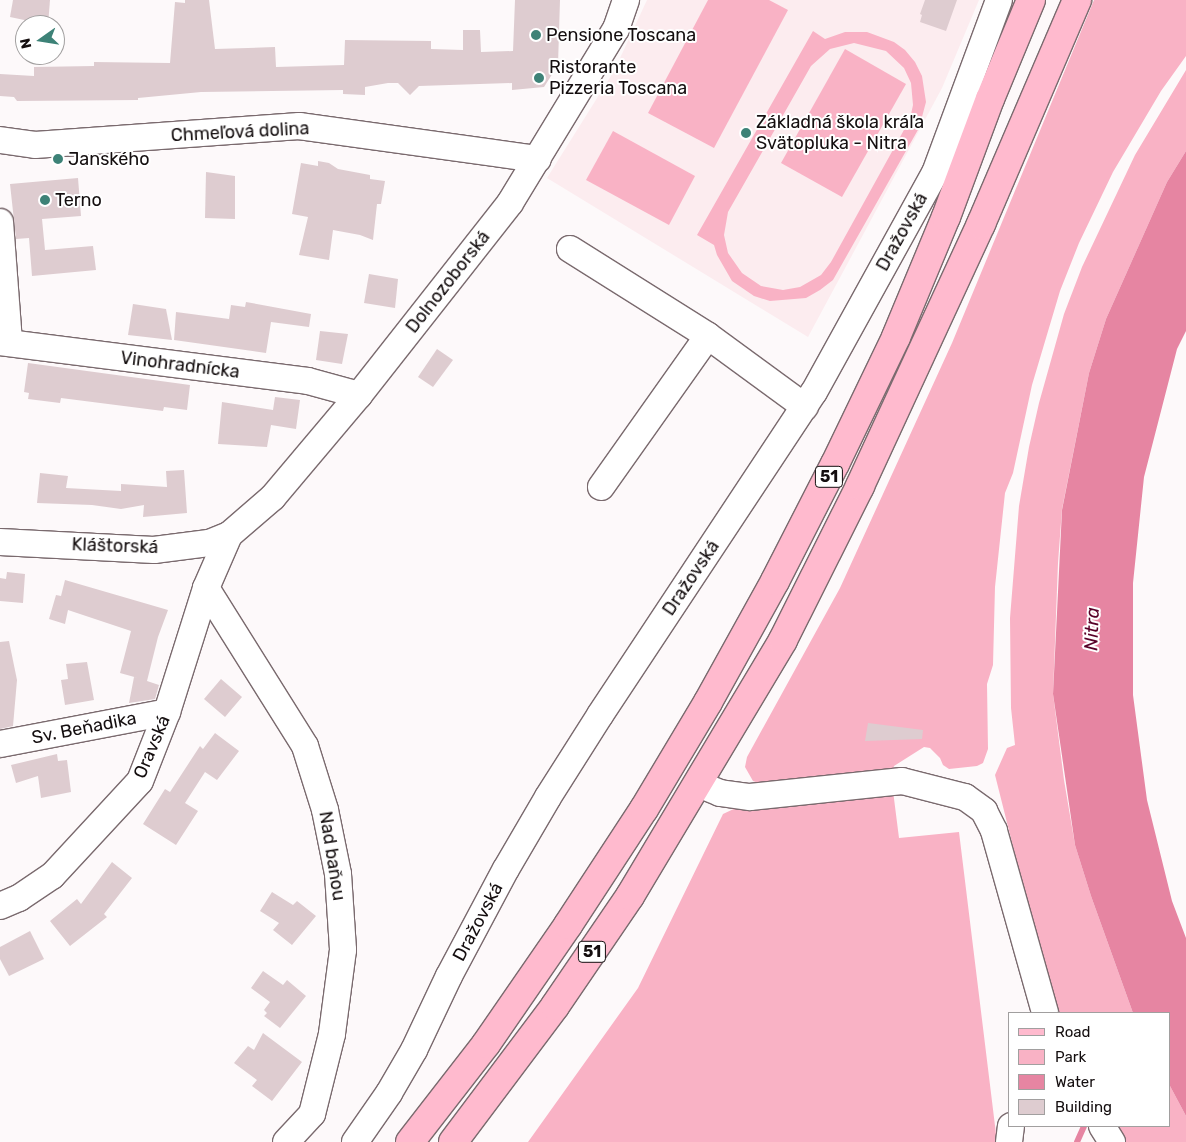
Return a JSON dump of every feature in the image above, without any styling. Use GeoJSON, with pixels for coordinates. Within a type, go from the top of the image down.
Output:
{"type":"FeatureCollection","features":[{"type":"Feature","properties":{"kind":"main road","name":"51"},"geometry":{"type":"LineString","coordinates":[[410,1142],[486,1044],[574,917],[693,726],[775,581],[835,464],[896,337],[946,217],[990,99],[1031,0]]}},
{"type":"Feature","properties":{"kind":"main road","name":"51"},"geometry":{"type":"LineString","coordinates":[[453,1142],[555,1006],[630,896],[783,640],[860,486],[981,224],[1078,0]]}},
{"type":"Feature","properties":{"kind":"street","name":"Dolnozoborská"},"geometry":{"type":"LineString","coordinates":[[229,535],[273,497],[359,395],[510,203],[616,29],[626,0]]}},
{"type":"Feature","properties":{"kind":"street","name":"Dražovská"},"geometry":{"type":"LineString","coordinates":[[355,1142],[367,1127],[414,1050],[506,868],[548,797],[600,715],[805,407],[935,173],[1000,0]]}},
{"type":"Feature","properties":{"kind":"street","name":"Chmeľová dolina"},"geometry":{"type":"LineString","coordinates":[[0,140],[34,145],[300,126],[538,159]]}},
{"type":"Feature","properties":{"kind":"street"},"geometry":{"type":"LineString","coordinates":[[0,222],[4,343]]}},
{"type":"Feature","properties":{"kind":"street"},"geometry":{"type":"LineString","coordinates":[[570,248],[708,336],[805,407]]}},
{"type":"Feature","properties":{"kind":"street"},"geometry":{"type":"LineString","coordinates":[[600,487],[708,336]]}},
{"type":"Feature","properties":{"kind":"street","name":"Vinohradnícka"},"geometry":{"type":"LineString","coordinates":[[4,343],[308,381],[359,395]]}},
{"type":"Feature","properties":{"kind":"street","name":"Kláštorská"},"geometry":{"type":"LineString","coordinates":[[0,542],[154,550],[210,543],[229,535]]}},
{"type":"Feature","properties":{"kind":"street","name":"Oravská"},"geometry":{"type":"LineString","coordinates":[[0,906],[19,898],[52,876],[140,781],[168,712],[206,588],[229,535]]}},
{"type":"Feature","properties":{"kind":"street","name":"Nad baňou"},"geometry":{"type":"LineString","coordinates":[[206,588],[305,746],[325,810],[338,874],[343,950],[332,1034],[312,1114],[286,1142]]}},
{"type":"Feature","properties":{"kind":"street","name":"Sv. Beňadika"},"geometry":{"type":"LineString","coordinates":[[0,744],[168,712]]}},
{"type":"Feature","properties":{"kind":"street"},"geometry":{"type":"LineString","coordinates":[[698,784],[720,793],[750,797],[902,781],[965,797],[984,811],[994,831],[1042,1012]]}},
{"type":"Feature","properties":{"kind":"street"},"geometry":{"type":"LineString","coordinates":[[1009,1142],[1011,1127]]}},
{"type":"Feature","properties":{"kind":"street"},"geometry":{"type":"LineString","coordinates":[[1103,1127],[1112,1142]]}},
{"type":"Feature","properties":{"kind":"shaded area","name":"Základná škola kráľa Svätopluka - Nitra"},"geometry":{"type":"Polygon","coordinates":[[[647,0],[979,0],[942,88],[808,337],[547,178],[614,71],[647,0]]]}},
{"type":"Feature","properties":{"kind":"green space"},"geometry":{"type":"Polygon","coordinates":[[[708,0],[769,0],[788,10],[714,148],[648,113],[708,0]]]}},
{"type":"Feature","properties":{"kind":"green space"},"geometry":{"type":"Polygon","coordinates":[[[1094,0],[1186,0],[1186,56],[1161,91],[1113,172],[1079,243],[1060,291],[1032,385],[1013,473],[1005,493],[995,587],[993,665],[987,684],[988,749],[983,763],[977,766],[949,769],[943,765],[940,758],[930,748],[924,747],[894,766],[891,775],[899,838],[959,832],[997,1142],[528,1142],[638,988],[723,814],[783,786],[764,785],[753,781],[745,767],[747,757],[840,588],[952,343],[1094,0]]]}},
{"type":"Feature","properties":{"kind":"green space"},"geometry":{"type":"Polygon","coordinates":[[[813,31],[825,39],[845,32],[867,32],[894,42],[905,50],[915,62],[922,76],[926,102],[919,128],[833,280],[806,298],[770,301],[754,296],[732,281],[717,255],[714,245],[697,235],[813,31]],[[854,43],[830,49],[811,66],[728,212],[724,235],[728,253],[742,273],[761,286],[783,290],[800,287],[821,275],[831,262],[910,119],[913,105],[911,83],[904,68],[886,51],[854,43]]]}},
{"type":"Feature","properties":{"kind":"green space"},"geometry":{"type":"Polygon","coordinates":[[[845,49],[906,84],[842,197],[781,163],[845,49]]]}},
{"type":"Feature","properties":{"kind":"green space"},"geometry":{"type":"Polygon","coordinates":[[[1186,70],[1186,151],[1167,182],[1106,319],[1089,373],[1062,509],[1058,563],[1053,694],[1064,780],[1075,845],[1091,896],[1133,1012],[1055,1012],[995,775],[1007,748],[1015,745],[1011,708],[1010,618],[1019,506],[1039,403],[1064,314],[1082,267],[1135,155],[1186,70]]]}},
{"type":"Feature","properties":{"kind":"green space"},"geometry":{"type":"Polygon","coordinates":[[[613,131],[695,176],[669,225],[586,180],[613,131]]]}},
{"type":"Feature","properties":{"kind":"green space"},"geometry":{"type":"Polygon","coordinates":[[[1171,1088],[1186,1116],[1186,1142],[1126,1142],[1117,1127],[1171,1127],[1171,1088]]]}},
{"type":"Feature","properties":{"kind":"water","name":"Nitra"},"geometry":{"type":"Polygon","coordinates":[[[1186,151],[1186,331],[1177,349],[1144,477],[1133,583],[1133,695],[1147,800],[1172,901],[1186,938],[1186,1116],[1171,1088],[1171,1012],[1133,1012],[1091,896],[1075,845],[1053,694],[1062,510],[1089,373],[1106,319],[1167,182],[1186,151]]]}},
{"type":"Feature","properties":{"kind":"building"},"geometry":{"type":"Polygon","coordinates":[[[13,0],[50,0],[49,15],[15,15],[15,18],[10,17],[13,0]]]}},
{"type":"Feature","properties":{"kind":"building"},"geometry":{"type":"Polygon","coordinates":[[[185,0],[209,0],[215,49],[275,47],[276,67],[344,65],[345,40],[431,41],[431,49],[463,50],[463,30],[480,30],[481,52],[513,51],[515,0],[560,0],[558,65],[544,87],[512,90],[512,83],[419,86],[410,95],[398,83],[388,83],[365,87],[365,95],[343,94],[343,90],[201,92],[138,98],[138,100],[17,101],[14,97],[0,96],[0,74],[34,76],[34,67],[94,66],[94,62],[170,63],[175,2],[185,3],[185,0]]]}},
{"type":"Feature","properties":{"kind":"building"},"geometry":{"type":"Polygon","coordinates":[[[925,0],[957,0],[946,31],[920,22],[922,15],[920,14],[925,0]]]}},
{"type":"Feature","properties":{"kind":"building"},"geometry":{"type":"Polygon","coordinates":[[[318,161],[329,163],[338,169],[370,175],[370,179],[385,181],[381,204],[377,204],[373,240],[360,235],[333,230],[329,260],[299,255],[308,217],[292,214],[301,163],[318,166],[318,161]]]}},
{"type":"Feature","properties":{"kind":"building"},"geometry":{"type":"Polygon","coordinates":[[[206,172],[235,176],[235,219],[205,218],[206,172]]]}},
{"type":"Feature","properties":{"kind":"building","name":"Terno"},"geometry":{"type":"Polygon","coordinates":[[[78,178],[81,216],[42,219],[45,250],[93,246],[96,270],[32,276],[29,238],[16,239],[10,184],[78,178]]]}},
{"type":"Feature","properties":{"kind":"building"},"geometry":{"type":"Polygon","coordinates":[[[369,274],[398,279],[395,308],[364,303],[369,274]]]}},
{"type":"Feature","properties":{"kind":"building"},"geometry":{"type":"Polygon","coordinates":[[[246,302],[311,314],[309,327],[271,322],[266,353],[174,340],[176,312],[229,319],[231,305],[245,307],[246,302]]]}},
{"type":"Feature","properties":{"kind":"building"},"geometry":{"type":"Polygon","coordinates":[[[133,304],[166,309],[172,340],[128,335],[133,304]]]}},
{"type":"Feature","properties":{"kind":"building"},"geometry":{"type":"Polygon","coordinates":[[[320,331],[348,334],[342,364],[316,360],[320,331]]]}},
{"type":"Feature","properties":{"kind":"building"},"geometry":{"type":"Polygon","coordinates":[[[437,349],[453,360],[433,387],[418,377],[437,349]]]}},
{"type":"Feature","properties":{"kind":"building"},"geometry":{"type":"Polygon","coordinates":[[[28,363],[190,385],[187,410],[164,407],[163,411],[61,398],[60,403],[28,399],[29,393],[24,392],[28,363]]]}},
{"type":"Feature","properties":{"kind":"building"},"geometry":{"type":"Polygon","coordinates":[[[275,397],[300,400],[296,429],[271,425],[267,447],[218,444],[222,402],[273,410],[275,397]]]}},
{"type":"Feature","properties":{"kind":"building"},"geometry":{"type":"Polygon","coordinates":[[[184,470],[187,513],[143,517],[144,505],[121,509],[92,505],[37,503],[40,473],[68,476],[66,488],[121,491],[121,484],[167,487],[166,471],[184,470]]]}},
{"type":"Feature","properties":{"kind":"building"},"geometry":{"type":"Polygon","coordinates":[[[7,572],[25,574],[23,603],[0,601],[0,578],[6,579],[7,572]]]}},
{"type":"Feature","properties":{"kind":"building"},"geometry":{"type":"Polygon","coordinates":[[[65,580],[168,610],[158,637],[147,681],[159,685],[155,699],[129,703],[134,677],[138,678],[120,673],[131,631],[68,610],[65,624],[49,619],[56,595],[61,596],[65,580]]]}},
{"type":"Feature","properties":{"kind":"building"},"geometry":{"type":"Polygon","coordinates":[[[9,641],[17,680],[13,726],[0,729],[0,642],[9,641]]]}},
{"type":"Feature","properties":{"kind":"building"},"geometry":{"type":"Polygon","coordinates":[[[87,662],[94,700],[65,705],[61,680],[68,679],[66,664],[87,662]]]}},
{"type":"Feature","properties":{"kind":"building"},"geometry":{"type":"Polygon","coordinates":[[[221,679],[242,697],[225,717],[204,699],[221,679]]]}},
{"type":"Feature","properties":{"kind":"building"},"geometry":{"type":"Polygon","coordinates":[[[868,723],[923,730],[922,739],[865,741],[868,723]]]}},
{"type":"Feature","properties":{"kind":"building"},"geometry":{"type":"Polygon","coordinates":[[[215,733],[239,751],[217,780],[205,772],[185,803],[198,811],[176,845],[143,824],[165,789],[170,792],[200,746],[203,749],[215,733]]]}},
{"type":"Feature","properties":{"kind":"building"},"geometry":{"type":"Polygon","coordinates":[[[57,754],[58,761],[67,760],[71,792],[41,798],[38,776],[16,783],[11,765],[57,754]]]}},
{"type":"Feature","properties":{"kind":"building"},"geometry":{"type":"Polygon","coordinates":[[[112,862],[132,878],[104,914],[107,917],[70,946],[50,921],[77,899],[81,904],[112,862]]]}},
{"type":"Feature","properties":{"kind":"building"},"geometry":{"type":"Polygon","coordinates":[[[272,892],[293,905],[297,901],[316,916],[292,945],[273,930],[279,923],[260,911],[272,892]]]}},
{"type":"Feature","properties":{"kind":"building"},"geometry":{"type":"Polygon","coordinates":[[[30,931],[44,959],[9,976],[0,959],[0,947],[30,931]]]}},
{"type":"Feature","properties":{"kind":"building"},"geometry":{"type":"Polygon","coordinates":[[[263,971],[283,985],[287,980],[306,996],[280,1028],[264,1016],[267,1013],[264,1010],[270,1002],[251,988],[263,971]]]}},
{"type":"Feature","properties":{"kind":"building"},"geometry":{"type":"Polygon","coordinates":[[[263,1033],[302,1062],[272,1101],[252,1086],[257,1080],[234,1063],[248,1046],[254,1050],[263,1033]]]}},
{"type":"Feature","properties":{"kind":"waterway"},"geometry":{"type":"LineString","coordinates":[[1077,1142],[1084,1127]]}},
{"type":"Feature","properties":{"kind":"place","name":"Pensione Toscana"},"geometry":{"type":"Point","coordinates":[536,35]}},
{"type":"Feature","properties":{"kind":"place","name":"Ristorante Pizzeria Toscana"},"geometry":{"type":"Point","coordinates":[539,78]}},
{"type":"Feature","properties":{"kind":"place","name":"Základná škola kráľa Svätopluka - Nitra"},"geometry":{"type":"Point","coordinates":[746,133]}},
{"type":"Feature","properties":{"kind":"place","name":"Janského"},"geometry":{"type":"Point","coordinates":[58,159]}},
{"type":"Feature","properties":{"kind":"place","name":"Terno"},"geometry":{"type":"Point","coordinates":[45,200]}}]}
